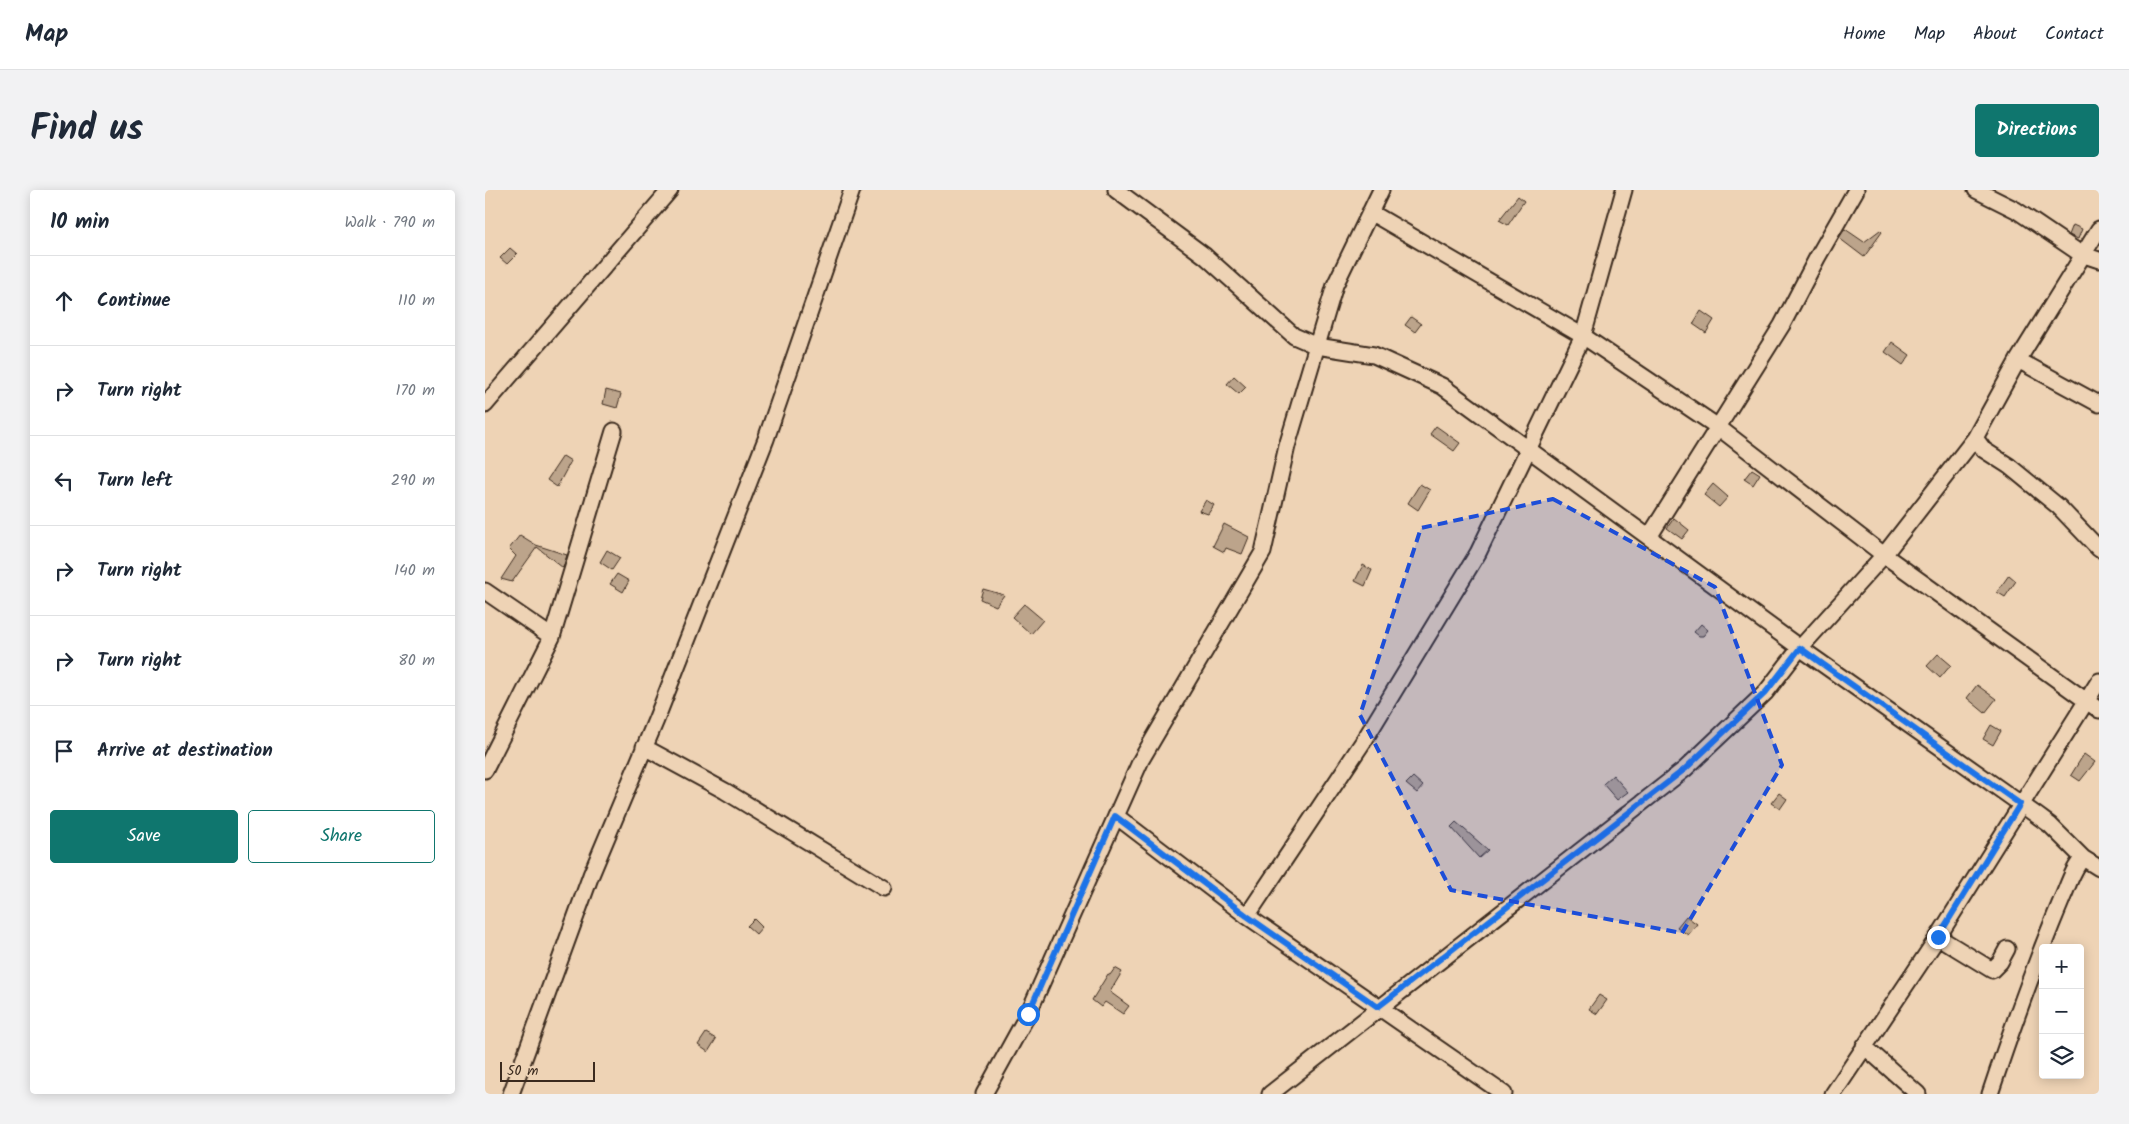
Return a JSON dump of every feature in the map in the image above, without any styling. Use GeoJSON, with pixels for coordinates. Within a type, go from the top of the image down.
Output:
{"type":"FeatureCollection","features":[{"type":"Feature","properties":{"kind":"street"},"geometry":{"type":"LineString","coordinates":[[485,405],[670,190]]}},
{"type":"Feature","properties":{"kind":"street"},"geometry":{"type":"LineString","coordinates":[[511,1094],[591,875],[645,748],[766,439],[852,190]]}},
{"type":"Feature","properties":{"kind":"street"},"geometry":{"type":"LineString","coordinates":[[1116,190],[1205,256],[1294,336],[1317,346],[1374,356],[1442,386],[1800,648],[2050,825],[2083,858],[2099,868]]}},
{"type":"Feature","properties":{"kind":"street"},"geometry":{"type":"LineString","coordinates":[[984,1094],[1028,1014],[1141,760],[1263,552],[1287,446],[1335,285],[1381,190]]}},
{"type":"Feature","properties":{"kind":"street"},"geometry":{"type":"LineString","coordinates":[[1247,916],[1365,739],[1472,562],[1583,336],[1624,190]]}},
{"type":"Feature","properties":{"kind":"street"},"geometry":{"type":"LineString","coordinates":[[1649,537],[1782,326],[1817,258],[1856,190]]}},
{"type":"Feature","properties":{"kind":"street"},"geometry":{"type":"LineString","coordinates":[[1976,190],[2016,210],[2081,254],[2099,260]]}},
{"type":"Feature","properties":{"kind":"street"},"geometry":{"type":"LineString","coordinates":[[1371,212],[1583,336],[1718,427],[1884,555],[2099,710]]}},
{"type":"Feature","properties":{"kind":"street"},"geometry":{"type":"LineString","coordinates":[[1270,1094],[1378,1007],[1685,769],[1766,692],[1800,648],[1884,555],[1975,438],[2018,360],[2081,254],[2099,228]]}},
{"type":"Feature","properties":{"kind":"street"},"geometry":{"type":"LineString","coordinates":[[2018,360],[2099,404]]}},
{"type":"Feature","properties":{"kind":"street"},"geometry":{"type":"LineString","coordinates":[[485,770],[552,637],[614,431]]}},
{"type":"Feature","properties":{"kind":"street"},"geometry":{"type":"LineString","coordinates":[[1975,438],[1984,450],[2009,466],[2059,508],[2099,548]]}},
{"type":"Feature","properties":{"kind":"street"},"geometry":{"type":"LineString","coordinates":[[485,591],[552,637]]}},
{"type":"Feature","properties":{"kind":"street"},"geometry":{"type":"LineString","coordinates":[[1833,1094],[1938,937],[2099,681]]}},
{"type":"Feature","properties":{"kind":"street"},"geometry":{"type":"LineString","coordinates":[[645,748],[725,791],[884,888]]}},
{"type":"Feature","properties":{"kind":"street"},"geometry":{"type":"LineString","coordinates":[[1115,816],[1247,916],[1504,1094]]}},
{"type":"Feature","properties":{"kind":"street"},"geometry":{"type":"LineString","coordinates":[[1990,1094],[2018,1008],[2074,872],[2083,858]]}},
{"type":"Feature","properties":{"kind":"street"},"geometry":{"type":"LineString","coordinates":[[1938,937],[1992,970],[2000,962],[2007,950]]}},
{"type":"Feature","properties":{"kind":"street"},"geometry":{"type":"LineString","coordinates":[[1864,1046],[1918,1094]]}},
{"type":"Feature","properties":{"kind":"highlighted area"},"geometry":{"type":"Polygon","coordinates":[[[1553,499],[1715,587],[1782,765],[1682,933],[1451,890],[1360,715],[1421,528],[1553,499]]]}},
{"type":"Feature","properties":{"kind":"building"},"geometry":{"type":"Polygon","coordinates":[[[1518,196],[1524,201],[1508,225],[1499,220],[1518,196]]]}},
{"type":"Feature","properties":{"kind":"building"},"geometry":{"type":"Polygon","coordinates":[[[2073,225],[2082,229],[2078,239],[2069,235],[2073,225]]]}},
{"type":"Feature","properties":{"kind":"building"},"geometry":{"type":"Polygon","coordinates":[[[1845,229],[1864,242],[1880,230],[1882,232],[1864,257],[1839,238],[1845,229]]]}},
{"type":"Feature","properties":{"kind":"building"},"geometry":{"type":"Polygon","coordinates":[[[510,248],[517,254],[507,264],[500,258],[510,248]]]}},
{"type":"Feature","properties":{"kind":"building"},"geometry":{"type":"Polygon","coordinates":[[[1701,311],[1714,320],[1706,333],[1693,324],[1701,311]]]}},
{"type":"Feature","properties":{"kind":"building"},"geometry":{"type":"Polygon","coordinates":[[[1411,317],[1421,324],[1415,332],[1405,325],[1411,317]]]}},
{"type":"Feature","properties":{"kind":"building"},"geometry":{"type":"Polygon","coordinates":[[[1892,342],[1910,355],[1903,365],[1885,352],[1892,342]]]}},
{"type":"Feature","properties":{"kind":"building"},"geometry":{"type":"Polygon","coordinates":[[[1234,376],[1246,387],[1239,394],[1227,384],[1234,376]]]}},
{"type":"Feature","properties":{"kind":"building"},"geometry":{"type":"Polygon","coordinates":[[[606,390],[621,394],[617,408],[603,404],[606,390]]]}},
{"type":"Feature","properties":{"kind":"building"},"geometry":{"type":"Polygon","coordinates":[[[1436,426],[1460,443],[1454,451],[1430,434],[1436,426]]]}},
{"type":"Feature","properties":{"kind":"building"},"geometry":{"type":"Polygon","coordinates":[[[563,456],[571,461],[557,487],[547,480],[563,456]]]}},
{"type":"Feature","properties":{"kind":"building"},"geometry":{"type":"Polygon","coordinates":[[[1752,469],[1760,474],[1753,485],[1744,479],[1752,469]]]}},
{"type":"Feature","properties":{"kind":"building"},"geometry":{"type":"Polygon","coordinates":[[[1420,484],[1430,490],[1418,510],[1408,503],[1420,484]]]}},
{"type":"Feature","properties":{"kind":"building"},"geometry":{"type":"Polygon","coordinates":[[[1713,484],[1728,497],[1719,507],[1704,495],[1713,484]]]}},
{"type":"Feature","properties":{"kind":"building"},"geometry":{"type":"Polygon","coordinates":[[[1206,500],[1214,505],[1208,514],[1199,511],[1206,500]]]}},
{"type":"Feature","properties":{"kind":"building"},"geometry":{"type":"Polygon","coordinates":[[[1674,518],[1689,530],[1682,539],[1667,528],[1674,518]]]}},
{"type":"Feature","properties":{"kind":"building"},"geometry":{"type":"Polygon","coordinates":[[[1224,524],[1249,537],[1242,554],[1226,548],[1224,552],[1213,546],[1224,524]]]}},
{"type":"Feature","properties":{"kind":"building"},"geometry":{"type":"Polygon","coordinates":[[[520,535],[536,545],[567,555],[563,568],[537,547],[512,582],[501,579],[516,556],[509,549],[520,535]]]}},
{"type":"Feature","properties":{"kind":"building"},"geometry":{"type":"Polygon","coordinates":[[[607,550],[620,558],[612,570],[600,562],[607,550]]]}},
{"type":"Feature","properties":{"kind":"building"},"geometry":{"type":"Polygon","coordinates":[[[1363,565],[1372,570],[1365,586],[1355,581],[1363,565]]]}},
{"type":"Feature","properties":{"kind":"building"},"geometry":{"type":"Polygon","coordinates":[[[617,574],[629,581],[623,592],[610,584],[617,574]]]}},
{"type":"Feature","properties":{"kind":"building"},"geometry":{"type":"Polygon","coordinates":[[[2009,575],[2016,581],[2005,597],[1997,592],[2009,575]]]}},
{"type":"Feature","properties":{"kind":"building"},"geometry":{"type":"Polygon","coordinates":[[[983,589],[1004,595],[996,606],[980,599],[983,589]]]}},
{"type":"Feature","properties":{"kind":"building"},"geometry":{"type":"Polygon","coordinates":[[[1024,604],[1043,620],[1031,634],[1012,617],[1024,604]]]}},
{"type":"Feature","properties":{"kind":"building"},"geometry":{"type":"Polygon","coordinates":[[[1701,624],[1708,630],[1703,636],[1699,636],[1694,632],[1701,624]]]}},
{"type":"Feature","properties":{"kind":"building"},"geometry":{"type":"Polygon","coordinates":[[[1938,654],[1951,665],[1940,678],[1927,666],[1938,654]]]}},
{"type":"Feature","properties":{"kind":"building"},"geometry":{"type":"Polygon","coordinates":[[[1977,685],[1996,699],[1985,713],[1967,698],[1977,685]]]}},
{"type":"Feature","properties":{"kind":"building"},"geometry":{"type":"Polygon","coordinates":[[[1991,725],[2001,731],[1993,745],[1983,739],[1991,725]]]}},
{"type":"Feature","properties":{"kind":"building"},"geometry":{"type":"Polygon","coordinates":[[[2084,754],[2095,762],[2080,781],[2071,775],[2084,754]]]}},
{"type":"Feature","properties":{"kind":"building"},"geometry":{"type":"Polygon","coordinates":[[[1613,775],[1628,792],[1617,800],[1603,784],[1613,775]]]}},
{"type":"Feature","properties":{"kind":"building"},"geometry":{"type":"Polygon","coordinates":[[[1413,777],[1423,786],[1417,793],[1406,784],[1413,777]]]}},
{"type":"Feature","properties":{"kind":"building"},"geometry":{"type":"Polygon","coordinates":[[[1779,793],[1787,799],[1780,809],[1771,803],[1779,793]]]}},
{"type":"Feature","properties":{"kind":"building"},"geometry":{"type":"Polygon","coordinates":[[[1456,822],[1488,850],[1479,858],[1451,827],[1456,822]]]}},
{"type":"Feature","properties":{"kind":"building"},"geometry":{"type":"Polygon","coordinates":[[[1686,916],[1697,924],[1688,935],[1677,927],[1686,916]]]}},
{"type":"Feature","properties":{"kind":"building"},"geometry":{"type":"Polygon","coordinates":[[[754,919],[762,927],[756,934],[747,926],[754,919]]]}},
{"type":"Feature","properties":{"kind":"building"},"geometry":{"type":"Polygon","coordinates":[[[1115,968],[1122,972],[1110,992],[1129,1006],[1123,1014],[1105,1002],[1101,1007],[1092,1000],[1108,974],[1110,975],[1115,968]]]}},
{"type":"Feature","properties":{"kind":"building"},"geometry":{"type":"Polygon","coordinates":[[[1599,995],[1607,1000],[1597,1014],[1589,1009],[1599,995]]]}},
{"type":"Feature","properties":{"kind":"building"},"geometry":{"type":"Polygon","coordinates":[[[706,1033],[716,1039],[708,1052],[698,1045],[706,1033]]]}},
{"type":"Feature","properties":{"kind":"route"},"geometry":{"type":"LineString","coordinates":[[1028,1014],[1115,816],[1247,916],[1378,1007],[1685,769],[1766,692],[1800,648],[2020,804],[1938,937]]}}]}
